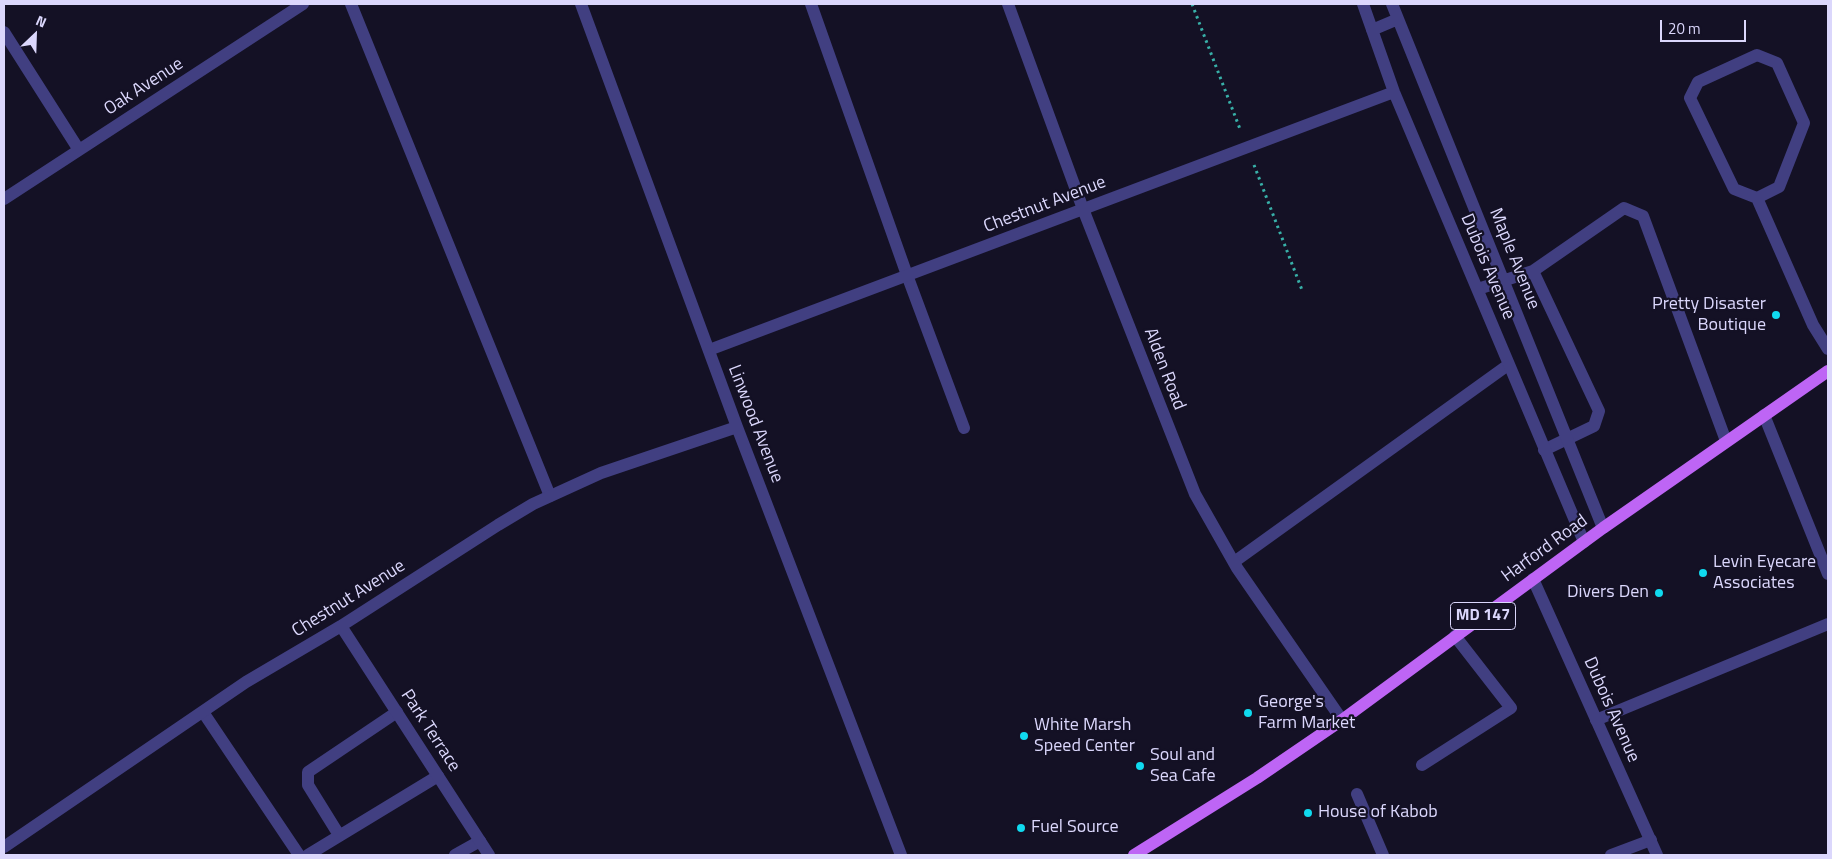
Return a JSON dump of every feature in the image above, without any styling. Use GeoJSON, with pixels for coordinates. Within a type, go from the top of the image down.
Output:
{"type":"FeatureCollection","features":[{"type":"Feature","properties":{"kind":"main road","name":"Harford Road"},"geometry":{"type":"LineString","coordinates":[[1134,855],[1257,778],[1342,720],[1602,528],[1828,371]]}},
{"type":"Feature","properties":{"kind":"street","name":"Oak Avenue"},"geometry":{"type":"LineString","coordinates":[[4,199],[303,4]]}},
{"type":"Feature","properties":{"kind":"street"},"geometry":{"type":"LineString","coordinates":[[351,4],[550,496]]}},
{"type":"Feature","properties":{"kind":"street","name":"Linwood Avenue"},"geometry":{"type":"LineString","coordinates":[[580,4],[737,427],[901,855]]}},
{"type":"Feature","properties":{"kind":"street"},"geometry":{"type":"LineString","coordinates":[[811,4],[907,275],[964,428]]}},
{"type":"Feature","properties":{"kind":"street","name":"Alden Road"},"geometry":{"type":"LineString","coordinates":[[1008,4],[1083,209],[1195,494],[1234,562],[1342,720]]}},
{"type":"Feature","properties":{"kind":"street","name":"Dubois Avenue"},"geometry":{"type":"LineString","coordinates":[[1363,4],[1394,92],[1584,542]]}},
{"type":"Feature","properties":{"kind":"street","name":"Maple Avenue"},"geometry":{"type":"LineString","coordinates":[[1392,4],[1602,528]]}},
{"type":"Feature","properties":{"kind":"street"},"geometry":{"type":"LineString","coordinates":[[1372,30],[1398,19]]}},
{"type":"Feature","properties":{"kind":"street"},"geometry":{"type":"LineString","coordinates":[[4,32],[80,150]]}},
{"type":"Feature","properties":{"kind":"street"},"geometry":{"type":"LineString","coordinates":[[1757,198],[1779,187],[1804,123],[1777,63],[1757,55],[1698,82],[1690,98],[1734,189],[1757,198],[1813,325],[1828,349]]}},
{"type":"Feature","properties":{"kind":"street","name":"Chestnut Avenue"},"geometry":{"type":"LineString","coordinates":[[709,350],[1394,92]]}},
{"type":"Feature","properties":{"kind":"street"},"geometry":{"type":"LineString","coordinates":[[1478,289],[1534,271],[1624,208],[1643,216],[1726,441]]}},
{"type":"Feature","properties":{"kind":"street"},"geometry":{"type":"LineString","coordinates":[[1534,271],[1599,411],[1594,426],[1544,450]]}},
{"type":"Feature","properties":{"kind":"street"},"geometry":{"type":"LineString","coordinates":[[1234,562],[1508,365]]}},
{"type":"Feature","properties":{"kind":"street"},"geometry":{"type":"LineString","coordinates":[[1764,415],[1828,574]]}},
{"type":"Feature","properties":{"kind":"street","name":"Chestnut Avenue"},"geometry":{"type":"LineString","coordinates":[[4,847],[246,682],[341,626],[498,524],[550,496],[610,469],[737,427]]}},
{"type":"Feature","properties":{"kind":"street","name":"Dubois Avenue"},"geometry":{"type":"LineString","coordinates":[[1533,579],[1657,855]]}},
{"type":"Feature","properties":{"kind":"street"},"geometry":{"type":"LineString","coordinates":[[1596,720],[1828,624]]}},
{"type":"Feature","properties":{"kind":"street","name":"Park Terrace"},"geometry":{"type":"LineString","coordinates":[[341,626],[489,855]]}},
{"type":"Feature","properties":{"kind":"street"},"geometry":{"type":"LineString","coordinates":[[1422,765],[1511,708],[1455,636]]}},
{"type":"Feature","properties":{"kind":"street"},"geometry":{"type":"LineString","coordinates":[[203,712],[299,855]]}},
{"type":"Feature","properties":{"kind":"street"},"geometry":{"type":"LineString","coordinates":[[340,835],[308,785],[308,772],[397,712]]}},
{"type":"Feature","properties":{"kind":"street"},"geometry":{"type":"LineString","coordinates":[[308,855],[438,776]]}},
{"type":"Feature","properties":{"kind":"street"},"geometry":{"type":"LineString","coordinates":[[1357,794],[1383,855]]}},
{"type":"Feature","properties":{"kind":"street"},"geometry":{"type":"LineString","coordinates":[[1611,855],[1651,840]]}},
{"type":"Feature","properties":{"kind":"street"},"geometry":{"type":"LineString","coordinates":[[455,855],[480,841]]}},
{"type":"Feature","properties":{"kind":"place","name":"Pretty Disaster Boutique"},"geometry":{"type":"Point","coordinates":[1776,315]}},
{"type":"Feature","properties":{"kind":"place","name":"Levin Eyecare Associates"},"geometry":{"type":"Point","coordinates":[1703,573]}},
{"type":"Feature","properties":{"kind":"place","name":"Divers Den"},"geometry":{"type":"Point","coordinates":[1659,593]}},
{"type":"Feature","properties":{"kind":"place","name":"George's Farm Market"},"geometry":{"type":"Point","coordinates":[1248,713]}},
{"type":"Feature","properties":{"kind":"place","name":"White Marsh Speed Center"},"geometry":{"type":"Point","coordinates":[1024,736]}},
{"type":"Feature","properties":{"kind":"place","name":"Soul and Sea Cafe"},"geometry":{"type":"Point","coordinates":[1140,766]}},
{"type":"Feature","properties":{"kind":"place","name":"House of Kabob"},"geometry":{"type":"Point","coordinates":[1308,813]}},
{"type":"Feature","properties":{"kind":"place","name":"Fuel Source"},"geometry":{"type":"Point","coordinates":[1021,828]}}]}
